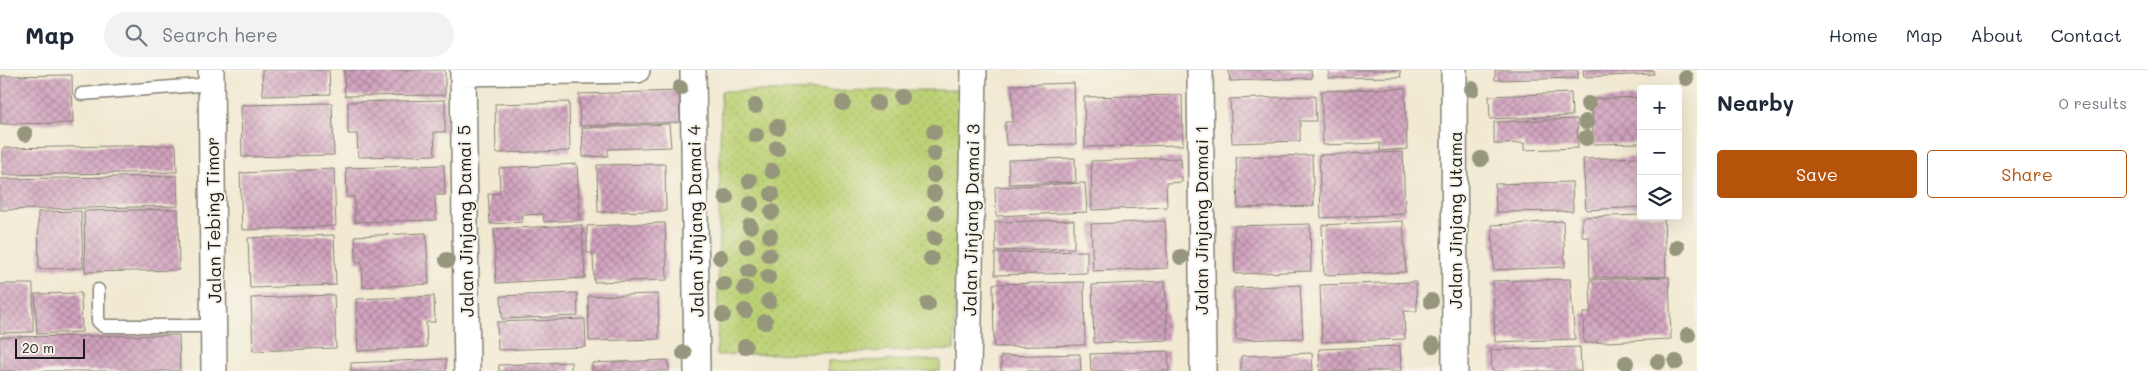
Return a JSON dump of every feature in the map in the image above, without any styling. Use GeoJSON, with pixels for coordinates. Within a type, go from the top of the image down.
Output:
{"type":"FeatureCollection","features":[{"type":"Feature","properties":{"kind":"street"},"geometry":{"type":"LineString","coordinates":[[463,72],[637,70]]}},
{"type":"Feature","properties":{"kind":"street","name":"Jalan Jinjang Damai 4"},"geometry":{"type":"LineString","coordinates":[[693,70],[698,371]]}},
{"type":"Feature","properties":{"kind":"street","name":"Jalan Jinjang Damai 3"},"geometry":{"type":"LineString","coordinates":[[968,371],[974,70]]}},
{"type":"Feature","properties":{"kind":"street","name":"Jalan Jinjang Damai 1"},"geometry":{"type":"LineString","coordinates":[[1200,70],[1203,371]]}},
{"type":"Feature","properties":{"kind":"street","name":"Jalan Jinjang Utama"},"geometry":{"type":"LineString","coordinates":[[1454,70],[1455,371]]}},
{"type":"Feature","properties":{"kind":"street","name":"Jalan Jinjang Damai 5"},"geometry":{"type":"LineString","coordinates":[[463,72],[466,371]]}},
{"type":"Feature","properties":{"kind":"street","name":"Jalan Tebing Timor"},"geometry":{"type":"LineString","coordinates":[[212,77],[214,371]]}},
{"type":"Feature","properties":{"kind":"lane"},"geometry":{"type":"LineString","coordinates":[[82,94],[212,77]]}},
{"type":"Feature","properties":{"kind":"lane"},"geometry":{"type":"LineString","coordinates":[[98,290],[98,321],[103,326],[214,326]]}},
{"type":"Feature","properties":{"kind":"green space"},"geometry":{"type":"Polygon","coordinates":[[[961,90],[954,350],[717,355],[721,91],[961,90]]]}},
{"type":"Feature","properties":{"kind":"green space"},"geometry":{"type":"Polygon","coordinates":[[[940,360],[940,371],[828,371],[828,361],[940,360]]]}},
{"type":"Feature","properties":{"kind":"building"},"geometry":{"type":"Polygon","coordinates":[[[262,70],[329,70],[330,94],[263,96],[262,70]]]}},
{"type":"Feature","properties":{"kind":"building"},"geometry":{"type":"Polygon","coordinates":[[[344,70],[445,70],[445,95],[345,96],[344,70]]]}},
{"type":"Feature","properties":{"kind":"building"},"geometry":{"type":"Polygon","coordinates":[[[1229,70],[1311,70],[1312,78],[1230,81],[1229,70]]]}},
{"type":"Feature","properties":{"kind":"building"},"geometry":{"type":"Polygon","coordinates":[[[1329,70],[1400,70],[1401,77],[1329,78],[1329,70]]]}},
{"type":"Feature","properties":{"kind":"building"},"geometry":{"type":"Polygon","coordinates":[[[1495,70],[1578,70],[1578,78],[1495,80],[1495,70]]]}},
{"type":"Feature","properties":{"kind":"building"},"geometry":{"type":"Polygon","coordinates":[[[1583,70],[1653,70],[1654,74],[1584,77],[1583,70]]]}},
{"type":"Feature","properties":{"kind":"building"},"geometry":{"type":"Polygon","coordinates":[[[72,75],[73,123],[1,124],[1,76],[72,75]]]}},
{"type":"Feature","properties":{"kind":"building"},"geometry":{"type":"Polygon","coordinates":[[[1074,83],[1076,144],[1006,145],[1005,122],[1013,122],[1012,85],[1074,83]]]}},
{"type":"Feature","properties":{"kind":"building"},"geometry":{"type":"Polygon","coordinates":[[[1405,88],[1407,149],[1380,151],[1380,143],[1323,145],[1321,91],[1405,88]]]}},
{"type":"Feature","properties":{"kind":"building"},"geometry":{"type":"Polygon","coordinates":[[[679,91],[680,122],[580,126],[579,94],[679,91]]]}},
{"type":"Feature","properties":{"kind":"building"},"geometry":{"type":"Polygon","coordinates":[[[1571,93],[1572,116],[1490,119],[1489,96],[1571,93]]]}},
{"type":"Feature","properties":{"kind":"building"},"geometry":{"type":"Polygon","coordinates":[[[1182,95],[1183,145],[1085,147],[1084,97],[1182,95]]]}},
{"type":"Feature","properties":{"kind":"building"},"geometry":{"type":"Polygon","coordinates":[[[1315,96],[1316,121],[1300,121],[1300,141],[1232,143],[1230,99],[1315,96]]]}},
{"type":"Feature","properties":{"kind":"building"},"geometry":{"type":"Polygon","coordinates":[[[1637,97],[1637,143],[1593,144],[1592,99],[1637,97]]]}},
{"type":"Feature","properties":{"kind":"building"},"geometry":{"type":"Polygon","coordinates":[[[445,100],[445,132],[434,132],[435,155],[358,157],[357,134],[348,134],[348,102],[445,100]]]}},
{"type":"Feature","properties":{"kind":"building"},"geometry":{"type":"Polygon","coordinates":[[[569,102],[570,151],[496,153],[495,104],[569,102]]]}},
{"type":"Feature","properties":{"kind":"building"},"geometry":{"type":"Polygon","coordinates":[[[332,103],[334,155],[242,157],[241,105],[332,103]]]}},
{"type":"Feature","properties":{"kind":"building"},"geometry":{"type":"Polygon","coordinates":[[[1577,119],[1578,148],[1524,150],[1524,143],[1494,144],[1494,122],[1577,119]]]}},
{"type":"Feature","properties":{"kind":"building"},"geometry":{"type":"Polygon","coordinates":[[[669,124],[671,147],[608,149],[608,156],[583,157],[582,128],[669,124]]]}},
{"type":"Feature","properties":{"kind":"building"},"geometry":{"type":"Polygon","coordinates":[[[176,145],[177,172],[3,175],[3,148],[176,145]]]}},
{"type":"Feature","properties":{"kind":"building"},"geometry":{"type":"Polygon","coordinates":[[[1403,152],[1405,214],[1321,218],[1319,155],[1403,152]]]}},
{"type":"Feature","properties":{"kind":"building"},"geometry":{"type":"Polygon","coordinates":[[[1312,155],[1314,206],[1238,208],[1236,157],[1312,155]]]}},
{"type":"Feature","properties":{"kind":"building"},"geometry":{"type":"Polygon","coordinates":[[[1637,157],[1637,207],[1586,210],[1583,159],[1637,157]]]}},
{"type":"Feature","properties":{"kind":"building"},"geometry":{"type":"Polygon","coordinates":[[[1075,158],[1076,182],[1009,184],[1008,160],[1075,158]]]}},
{"type":"Feature","properties":{"kind":"building"},"geometry":{"type":"Polygon","coordinates":[[[1181,158],[1182,182],[1166,183],[1167,207],[1092,210],[1091,161],[1181,158]]]}},
{"type":"Feature","properties":{"kind":"building"},"geometry":{"type":"Polygon","coordinates":[[[577,164],[580,220],[544,222],[543,214],[522,215],[523,222],[490,224],[488,194],[500,193],[499,168],[577,164]]]}},
{"type":"Feature","properties":{"kind":"building"},"geometry":{"type":"Polygon","coordinates":[[[665,164],[666,211],[598,212],[597,165],[665,164]]]}},
{"type":"Feature","properties":{"kind":"building"},"geometry":{"type":"Polygon","coordinates":[[[444,165],[445,195],[435,195],[436,220],[355,222],[354,197],[347,197],[346,168],[444,165]]]}},
{"type":"Feature","properties":{"kind":"building"},"geometry":{"type":"Polygon","coordinates":[[[334,169],[336,226],[242,230],[240,173],[334,169]]]}},
{"type":"Feature","properties":{"kind":"building"},"geometry":{"type":"Polygon","coordinates":[[[177,176],[178,206],[0,210],[0,179],[177,176]]]}},
{"type":"Feature","properties":{"kind":"building"},"geometry":{"type":"Polygon","coordinates":[[[1572,182],[1573,211],[1496,212],[1495,184],[1572,182]]]}},
{"type":"Feature","properties":{"kind":"building"},"geometry":{"type":"Polygon","coordinates":[[[1085,183],[1087,212],[996,216],[995,187],[1085,183]]]}},
{"type":"Feature","properties":{"kind":"building"},"geometry":{"type":"Polygon","coordinates":[[[178,209],[179,270],[85,272],[84,211],[178,209]]]}},
{"type":"Feature","properties":{"kind":"building"},"geometry":{"type":"Polygon","coordinates":[[[81,211],[83,268],[39,269],[38,212],[81,211]]]}},
{"type":"Feature","properties":{"kind":"building"},"geometry":{"type":"Polygon","coordinates":[[[1637,215],[1637,220],[1664,220],[1666,276],[1590,278],[1589,237],[1582,237],[1582,217],[1637,215]]]}},
{"type":"Feature","properties":{"kind":"building"},"geometry":{"type":"Polygon","coordinates":[[[1074,220],[1074,248],[996,251],[995,222],[1074,220]]]}},
{"type":"Feature","properties":{"kind":"building"},"geometry":{"type":"Polygon","coordinates":[[[1165,221],[1168,268],[1093,271],[1091,224],[1165,221]]]}},
{"type":"Feature","properties":{"kind":"building"},"geometry":{"type":"Polygon","coordinates":[[[1403,221],[1406,272],[1324,275],[1322,225],[1403,221]]]}},
{"type":"Feature","properties":{"kind":"building"},"geometry":{"type":"Polygon","coordinates":[[[1563,221],[1565,267],[1494,270],[1492,225],[1563,221]]]}},
{"type":"Feature","properties":{"kind":"building"},"geometry":{"type":"Polygon","coordinates":[[[665,223],[667,280],[594,282],[593,253],[587,253],[587,226],[665,223]]]}},
{"type":"Feature","properties":{"kind":"building"},"geometry":{"type":"Polygon","coordinates":[[[1310,224],[1311,271],[1235,274],[1234,226],[1310,224]]]}},
{"type":"Feature","properties":{"kind":"building"},"geometry":{"type":"Polygon","coordinates":[[[582,225],[585,278],[496,283],[494,229],[582,225]]]}},
{"type":"Feature","properties":{"kind":"building"},"geometry":{"type":"Polygon","coordinates":[[[426,233],[429,284],[363,287],[362,262],[356,262],[355,236],[426,233]]]}},
{"type":"Feature","properties":{"kind":"building"},"geometry":{"type":"Polygon","coordinates":[[[334,235],[336,285],[250,288],[248,238],[334,235]]]}},
{"type":"Feature","properties":{"kind":"building"},"geometry":{"type":"Polygon","coordinates":[[[1087,251],[1087,273],[995,275],[995,253],[1087,251]]]}},
{"type":"Feature","properties":{"kind":"building"},"geometry":{"type":"Polygon","coordinates":[[[1669,277],[1671,339],[1584,343],[1583,313],[1591,313],[1590,280],[1669,277]]]}},
{"type":"Feature","properties":{"kind":"building"},"geometry":{"type":"Polygon","coordinates":[[[1570,279],[1575,339],[1495,342],[1493,281],[1570,279]]]}},
{"type":"Feature","properties":{"kind":"building"},"geometry":{"type":"Polygon","coordinates":[[[1084,282],[1085,345],[994,347],[993,284],[1084,282]]]}},
{"type":"Feature","properties":{"kind":"building"},"geometry":{"type":"Polygon","coordinates":[[[1165,282],[1168,340],[1094,343],[1092,285],[1165,282]]]}},
{"type":"Feature","properties":{"kind":"building"},"geometry":{"type":"Polygon","coordinates":[[[1416,282],[1417,311],[1404,311],[1405,339],[1322,342],[1320,285],[1416,282]]]}},
{"type":"Feature","properties":{"kind":"building"},"geometry":{"type":"Polygon","coordinates":[[[0,284],[33,284],[33,332],[0,333],[0,284]]]}},
{"type":"Feature","properties":{"kind":"building"},"geometry":{"type":"Polygon","coordinates":[[[1300,285],[1303,338],[1236,340],[1234,288],[1300,285]]]}},
{"type":"Feature","properties":{"kind":"building"},"geometry":{"type":"Polygon","coordinates":[[[81,293],[82,332],[37,334],[35,294],[81,293]]]}},
{"type":"Feature","properties":{"kind":"building"},"geometry":{"type":"Polygon","coordinates":[[[577,293],[578,316],[502,319],[501,296],[577,293]]]}},
{"type":"Feature","properties":{"kind":"building"},"geometry":{"type":"Polygon","coordinates":[[[658,294],[659,339],[589,341],[588,296],[658,294]]]}},
{"type":"Feature","properties":{"kind":"building"},"geometry":{"type":"Polygon","coordinates":[[[334,295],[336,348],[253,351],[251,298],[334,295]]]}},
{"type":"Feature","properties":{"kind":"building"},"geometry":{"type":"Polygon","coordinates":[[[434,296],[435,322],[426,322],[427,347],[358,351],[356,299],[434,296]]]}},
{"type":"Feature","properties":{"kind":"building"},"geometry":{"type":"Polygon","coordinates":[[[585,319],[586,347],[498,350],[497,322],[585,319]]]}},
{"type":"Feature","properties":{"kind":"building"},"geometry":{"type":"Polygon","coordinates":[[[179,335],[180,371],[0,371],[0,337],[179,335]]]}},
{"type":"Feature","properties":{"kind":"building"},"geometry":{"type":"Polygon","coordinates":[[[1400,346],[1401,371],[1320,371],[1319,349],[1400,346]]]}},
{"type":"Feature","properties":{"kind":"building"},"geometry":{"type":"Polygon","coordinates":[[[1580,347],[1581,371],[1492,371],[1491,350],[1580,347]]]}},
{"type":"Feature","properties":{"kind":"building"},"geometry":{"type":"Polygon","coordinates":[[[1168,351],[1169,371],[1091,371],[1090,354],[1168,351]]]}},
{"type":"Feature","properties":{"kind":"building"},"geometry":{"type":"Polygon","coordinates":[[[1312,353],[1313,371],[1241,371],[1241,356],[1312,353]]]}},
{"type":"Feature","properties":{"kind":"building"},"geometry":{"type":"Polygon","coordinates":[[[1080,354],[1081,371],[1001,371],[1001,356],[1080,354]]]}},
{"type":"Feature","properties":{"kind":"building"},"geometry":{"type":"Polygon","coordinates":[[[446,359],[446,371],[351,371],[351,363],[446,359]]]}},
{"type":"Feature","properties":{"kind":"building"},"geometry":{"type":"Polygon","coordinates":[[[668,360],[669,371],[592,371],[592,363],[668,360]]]}},
{"type":"Feature","properties":{"kind":"building"},"geometry":{"type":"Polygon","coordinates":[[[571,362],[571,371],[499,371],[499,365],[571,362]]]}}]}
